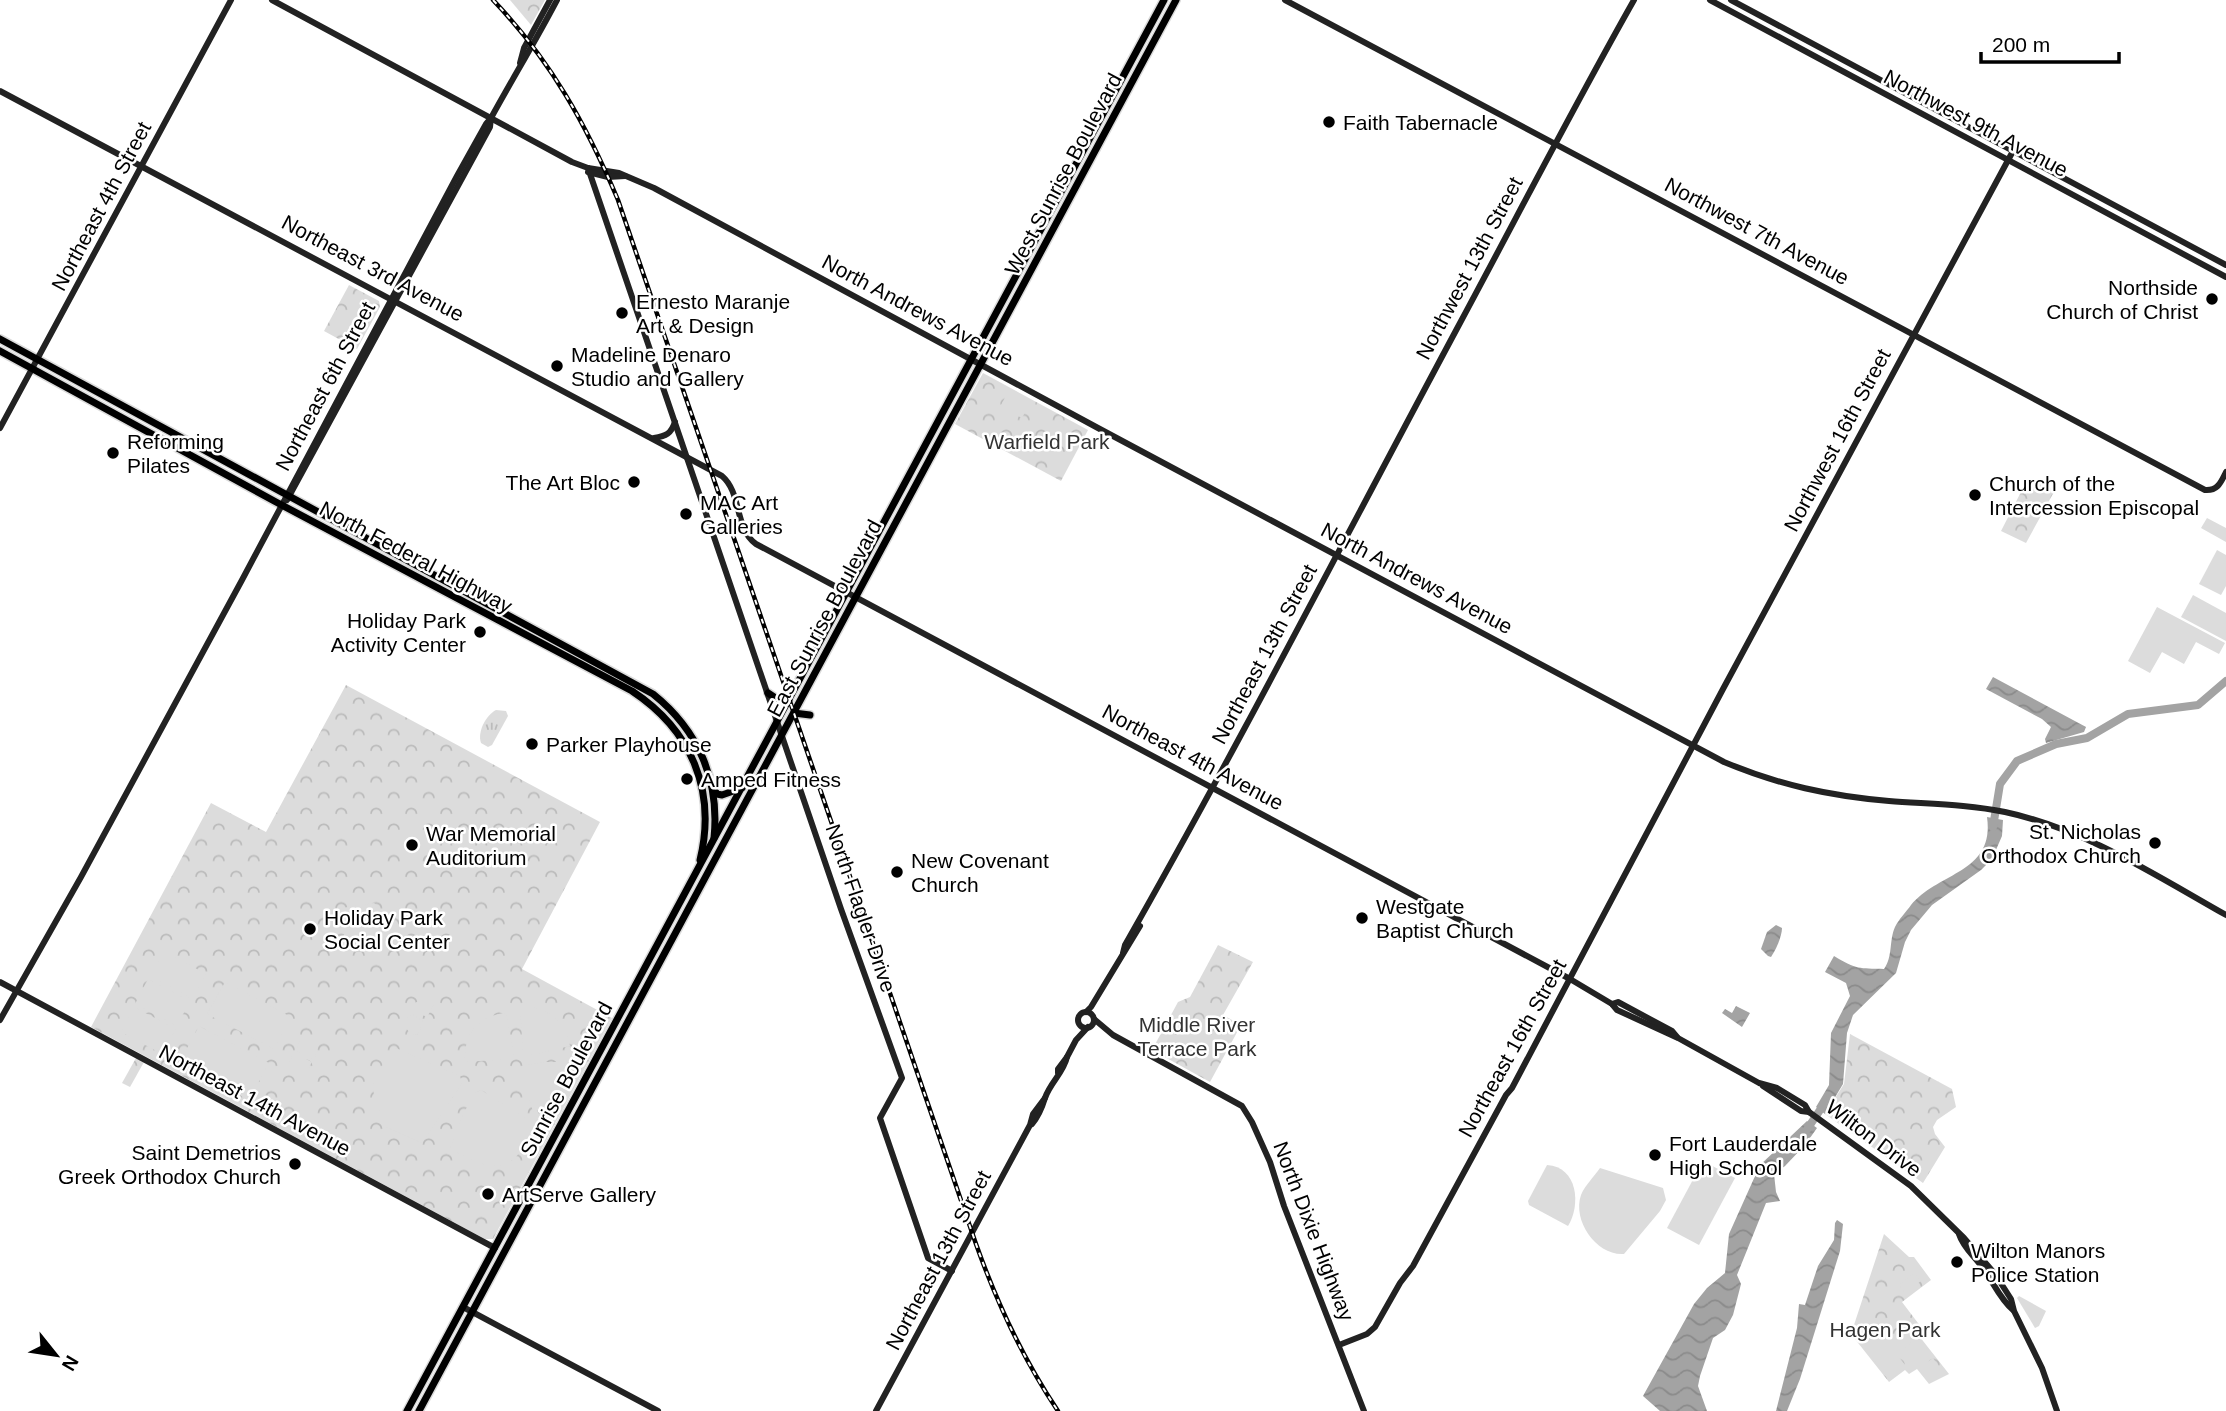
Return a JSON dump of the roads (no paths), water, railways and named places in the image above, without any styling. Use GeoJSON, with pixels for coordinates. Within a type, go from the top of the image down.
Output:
{"type":"FeatureCollection","features":[{"type":"Feature","properties":{"kind":"main road","name":"West Sunrise Boulevard"},"geometry":{"type":"LineString","coordinates":[[972,359],[1164,0]]}},
{"type":"Feature","properties":{"kind":"main road","name":"West Sunrise Boulevard"},"geometry":{"type":"LineString","coordinates":[[980,364],[1176,0]]}},
{"type":"Feature","properties":{"kind":"main road"},"geometry":{"type":"LineString","coordinates":[[1127,67],[1131,75],[1130,84]]}},
{"type":"Feature","properties":{"kind":"main road"},"geometry":{"type":"LineString","coordinates":[[1041,227],[1040,244],[1043,247]]}},
{"type":"Feature","properties":{"kind":"main road","name":"North Federal Highway"},"geometry":{"type":"LineString","coordinates":[[0,339],[653,694],[671,710],[690,734],[704,759],[712,786],[715,821],[713,841]]}},
{"type":"Feature","properties":{"kind":"main road","name":"North Federal Highway"},"geometry":{"type":"LineString","coordinates":[[0,351],[632,691],[666,718],[692,756],[704,793],[705,835],[695,874]]}},
{"type":"Feature","properties":{"kind":"main road","name":"East Sunrise Boulevard"},"geometry":{"type":"LineString","coordinates":[[695,874],[972,359]]}},
{"type":"Feature","properties":{"kind":"main road","name":"East Sunrise Boulevard"},"geometry":{"type":"LineString","coordinates":[[700,889],[980,364]]}},
{"type":"Feature","properties":{"kind":"main road"},"geometry":{"type":"LineString","coordinates":[[142,429],[159,425]]}},
{"type":"Feature","properties":{"kind":"main road"},"geometry":{"type":"LineString","coordinates":[[153,435],[172,433]]}},
{"type":"Feature","properties":{"kind":"main road"},"geometry":{"type":"LineString","coordinates":[[916,460],[915,473],[918,479]]}},
{"type":"Feature","properties":{"kind":"main road"},"geometry":{"type":"LineString","coordinates":[[909,474],[914,481],[912,491]]}},
{"type":"Feature","properties":{"kind":"main road"},"geometry":{"type":"LineString","coordinates":[[390,562],[407,560]]}},
{"type":"Feature","properties":{"kind":"main road"},"geometry":{"type":"LineString","coordinates":[[402,569],[422,568]]}},
{"type":"Feature","properties":{"kind":"main road"},"geometry":{"type":"LineString","coordinates":[[802,677],[803,696]]}},
{"type":"Feature","properties":{"kind":"main road"},"geometry":{"type":"LineString","coordinates":[[768,693],[780,701],[789,700]]}},
{"type":"Feature","properties":{"kind":"main road"},"geometry":{"type":"LineString","coordinates":[[794,713],[810,715]]}},
{"type":"Feature","properties":{"kind":"main road"},"geometry":{"type":"LineString","coordinates":[[712,786],[722,796],[742,788]]}},
{"type":"Feature","properties":{"kind":"main road"},"geometry":{"type":"LineString","coordinates":[[700,889],[713,841]]}},
{"type":"Feature","properties":{"kind":"main road","name":"Sunrise Boulevard"},"geometry":{"type":"LineString","coordinates":[[407,1411],[695,874]]}},
{"type":"Feature","properties":{"kind":"main road","name":"Sunrise Boulevard"},"geometry":{"type":"LineString","coordinates":[[419,1411],[700,889]]}},
{"type":"Feature","properties":{"kind":"main road"},"geometry":{"type":"LineString","coordinates":[[649,960],[652,978]]}},
{"type":"Feature","properties":{"kind":"main road"},"geometry":{"type":"LineString","coordinates":[[618,1017],[620,1037]]}},
{"type":"Feature","properties":{"kind":"main road"},"geometry":{"type":"LineString","coordinates":[[565,1118],[563,1128],[566,1137]]}},
{"type":"Feature","properties":{"kind":"street","name":"Northeast 4th Street"},"geometry":{"type":"LineString","coordinates":[[0,428],[232,0]]}},
{"type":"Feature","properties":{"kind":"street","name":"North Andrews Avenue"},"geometry":{"type":"LineString","coordinates":[[272,0],[586,169],[617,178],[625,176]]}},
{"type":"Feature","properties":{"kind":"street"},"geometry":{"type":"LineString","coordinates":[[520,64],[524,48],[550,0]]}},
{"type":"Feature","properties":{"kind":"street"},"geometry":{"type":"LineString","coordinates":[[520,64],[530,51],[557,0]]}},
{"type":"Feature","properties":{"kind":"street","name":"Northwest 7th Avenue"},"geometry":{"type":"LineString","coordinates":[[1284,0],[2205,490],[2214,490],[2219,486],[2226,472]]}},
{"type":"Feature","properties":{"kind":"street","name":"Northwest 13th Street"},"geometry":{"type":"LineString","coordinates":[[1337,555],[1427,382],[1634,0]]}},
{"type":"Feature","properties":{"kind":"street","name":"Northwest 9th Avenue"},"geometry":{"type":"LineString","coordinates":[[1710,0],[2226,277]]}},
{"type":"Feature","properties":{"kind":"street","name":"Northwest 9th Avenue"},"geometry":{"type":"LineString","coordinates":[[1731,0],[2226,265]]}},
{"type":"Feature","properties":{"kind":"street","name":"Northeast 6th Street"},"geometry":{"type":"LineString","coordinates":[[0,1020],[489,127],[491,118],[520,64]]}},
{"type":"Feature","properties":{"kind":"street","name":"Northeast 3rd Avenue"},"geometry":{"type":"LineString","coordinates":[[0,90],[687,456],[727,480],[745,531],[756,544]]}},
{"type":"Feature","properties":{"kind":"street","name":"Northwest 16th Street"},"geometry":{"type":"LineString","coordinates":[[1694,747],[2013,151]]}},
{"type":"Feature","properties":{"kind":"street","name":"North Andrews Avenue"},"geometry":{"type":"LineString","coordinates":[[586,169],[625,176],[654,188],[1694,747],[1748,772],[1807,790],[1886,801],[1988,809],[2058,827],[2093,842],[2226,915]]}},
{"type":"Feature","properties":{"kind":"street","name":"North Flagler Drive"},"geometry":{"type":"LineString","coordinates":[[586,169],[783,734],[841,909],[902,1078],[880,1118],[928,1258],[951,1271]]}},
{"type":"Feature","properties":{"kind":"street","name":"North Flagler Drive"},"geometry":{"type":"LineString","coordinates":[[596,193],[597,174]]}},
{"type":"Feature","properties":{"kind":"street"},"geometry":{"type":"LineString","coordinates":[[653,438],[665,436],[672,431],[675,422]]}},
{"type":"Feature","properties":{"kind":"street","name":"Northeast 4th Avenue"},"geometry":{"type":"LineString","coordinates":[[756,544],[1570,979],[1612,1004],[1618,1002],[1672,1031],[1678,1038],[1759,1083],[1777,1088],[1805,1105],[1809,1112]]}},
{"type":"Feature","properties":{"kind":"street","name":"Northeast 13th Street"},"geometry":{"type":"LineString","coordinates":[[876,1411],[1030,1125],[1037,1118],[1058,1073],[1062,1071],[1076,1040],[1110,982],[1109,978],[1125,945],[1337,555]]}},
{"type":"Feature","properties":{"kind":"street","name":"Northeast 16th Street"},"geometry":{"type":"LineString","coordinates":[[1339,1345],[1367,1334],[1379,1322],[1399,1283],[1413,1266],[1694,747]]}},
{"type":"Feature","properties":{"kind":"street","name":"Northeast 14th Avenue"},"geometry":{"type":"LineString","coordinates":[[0,982],[495,1248]]}},
{"type":"Feature","properties":{"kind":"street","name":"North Dixie Highway"},"geometry":{"type":"LineString","coordinates":[[1089,1021],[1242,1106],[1270,1162],[1284,1206],[1364,1411]]}},
{"type":"Feature","properties":{"kind":"street","name":"Wilton Drive"},"geometry":{"type":"LineString","coordinates":[[1809,1112],[1911,1186],[1959,1234],[1998,1279],[2011,1299],[2014,1311],[2040,1363],[2057,1411]]}},
{"type":"Feature","properties":{"kind":"street","name":"Wilton Drive"},"geometry":{"type":"LineString","coordinates":[[1959,1234],[2005,1303],[2014,1311]]}},
{"type":"Feature","properties":{"kind":"street"},"geometry":{"type":"LineString","coordinates":[[1988,1275],[1998,1279]]}},
{"type":"Feature","properties":{"kind":"street"},"geometry":{"type":"LineString","coordinates":[[463,1307],[658,1411]]}},
{"type":"Feature","properties":{"kind":"water"},"geometry":{"type":"Polygon","coordinates":[[[1993,677],[2086,727],[2084,732],[2046,743],[2045,739],[2051,727],[2042,719],[1986,689],[1993,677]]]}},
{"type":"Feature","properties":{"kind":"water"},"geometry":{"type":"Polygon","coordinates":[[[1987,817],[2003,820],[2002,836],[1992,859],[1932,905],[1911,930],[1896,973],[1853,1015],[1847,1033],[1843,1084],[1825,1114],[1816,1107],[1829,1085],[1831,1033],[1850,996],[1846,983],[1825,972],[1834,956],[1858,967],[1884,969],[1898,921],[1922,894],[1974,861],[1987,836],[1987,817]]]}},
{"type":"Feature","properties":{"kind":"water"},"geometry":{"type":"Polygon","coordinates":[[[1776,925],[1782,928],[1782,931],[1771,957],[1761,949],[1767,932],[1776,925]]]}},
{"type":"Feature","properties":{"kind":"water"},"geometry":{"type":"Polygon","coordinates":[[[1736,1006],[1750,1013],[1742,1027],[1722,1013],[1725,1009],[1732,1013],[1736,1006]]]}},
{"type":"Feature","properties":{"kind":"water"},"geometry":{"type":"Polygon","coordinates":[[[1807,1121],[1817,1128],[1805,1145],[1774,1174],[1780,1201],[1766,1203],[1737,1275],[1741,1284],[1733,1315],[1725,1330],[1713,1338],[1698,1386],[1707,1411],[1660,1411],[1643,1396],[1694,1304],[1707,1288],[1725,1273],[1729,1234],[1760,1165],[1807,1121]]]}},
{"type":"Feature","properties":{"kind":"water"},"geometry":{"type":"Polygon","coordinates":[[[1837,1220],[1843,1224],[1840,1251],[1800,1379],[1787,1411],[1776,1411],[1797,1328],[1799,1304],[1805,1305],[1818,1266],[1834,1240],[1837,1220]]]}},
{"type":"Feature","properties":{"kind":"waterway"},"geometry":{"type":"LineString","coordinates":[[1993,827],[2000,784],[2017,761],[2056,744],[2087,738],[2128,714],[2198,705],[2226,681]]}},
{"type":"Feature","properties":{"kind":"waterway"},"geometry":{"type":"LineString","coordinates":[[1806,1131],[1826,1101]]}},
{"type":"Feature","properties":{"kind":"railway"},"geometry":{"type":"LineString","coordinates":[[493,0],[550,70],[580,119],[618,200],[976,1244],[1012,1330],[1058,1411]]}},
{"type":"Feature","properties":{"kind":"place","name":"Faith Tabernacle"},"geometry":{"type":"Point","coordinates":[1329,122]}},
{"type":"Feature","properties":{"kind":"place","name":"Northside Church of Christ"},"geometry":{"type":"Point","coordinates":[2212,299]}},
{"type":"Feature","properties":{"kind":"place","name":"Ernesto Maranje Art & Design"},"geometry":{"type":"Point","coordinates":[622,313]}},
{"type":"Feature","properties":{"kind":"place","name":"Madeline Denaro Studio and Gallery"},"geometry":{"type":"Point","coordinates":[557,366]}},
{"type":"Feature","properties":{"kind":"place","name":"Reforming Pilates"},"geometry":{"type":"Point","coordinates":[113,453]}},
{"type":"Feature","properties":{"kind":"place","name":"The Art Bloc"},"geometry":{"type":"Point","coordinates":[634,482]}},
{"type":"Feature","properties":{"kind":"place","name":"Church of the Intercession Episcopal"},"geometry":{"type":"Point","coordinates":[1975,495]}},
{"type":"Feature","properties":{"kind":"place","name":"MAC Art Galleries"},"geometry":{"type":"Point","coordinates":[686,514]}},
{"type":"Feature","properties":{"kind":"place","name":"Holiday Park Activity Center"},"geometry":{"type":"Point","coordinates":[480,632]}},
{"type":"Feature","properties":{"kind":"place","name":"Parker Playhouse"},"geometry":{"type":"Point","coordinates":[532,744]}},
{"type":"Feature","properties":{"kind":"place","name":"Amped Fitness"},"geometry":{"type":"Point","coordinates":[687,779]}},
{"type":"Feature","properties":{"kind":"place","name":"St. Nicholas Orthodox Church"},"geometry":{"type":"Point","coordinates":[2155,843]}},
{"type":"Feature","properties":{"kind":"place","name":"War Memorial Auditorium"},"geometry":{"type":"Point","coordinates":[412,845]}},
{"type":"Feature","properties":{"kind":"place","name":"New Covenant Church"},"geometry":{"type":"Point","coordinates":[897,872]}},
{"type":"Feature","properties":{"kind":"place","name":"Westgate Baptist Church"},"geometry":{"type":"Point","coordinates":[1362,918]}},
{"type":"Feature","properties":{"kind":"place","name":"Holiday Park Social Center"},"geometry":{"type":"Point","coordinates":[310,929]}},
{"type":"Feature","properties":{"kind":"place","name":"Fort Lauderdale High School"},"geometry":{"type":"Point","coordinates":[1655,1155]}},
{"type":"Feature","properties":{"kind":"place","name":"Saint Demetrios Greek Orthodox Church"},"geometry":{"type":"Point","coordinates":[295,1164]}},
{"type":"Feature","properties":{"kind":"place","name":"ArtServe Gallery"},"geometry":{"type":"Point","coordinates":[488,1194]}},
{"type":"Feature","properties":{"kind":"place","name":"Wilton Manors Police Station"},"geometry":{"type":"Point","coordinates":[1957,1262]}},
{"type":"Feature","properties":{"kind":"park label","name":"Warfield Park"},"geometry":{"type":"Point","coordinates":[1047,441]}},
{"type":"Feature","properties":{"kind":"park label","name":"Middle River Terrace Park"},"geometry":{"type":"Point","coordinates":[1197,1036]}},
{"type":"Feature","properties":{"kind":"park label","name":"Hagen Park"},"geometry":{"type":"Point","coordinates":[1885,1329]}}]}
